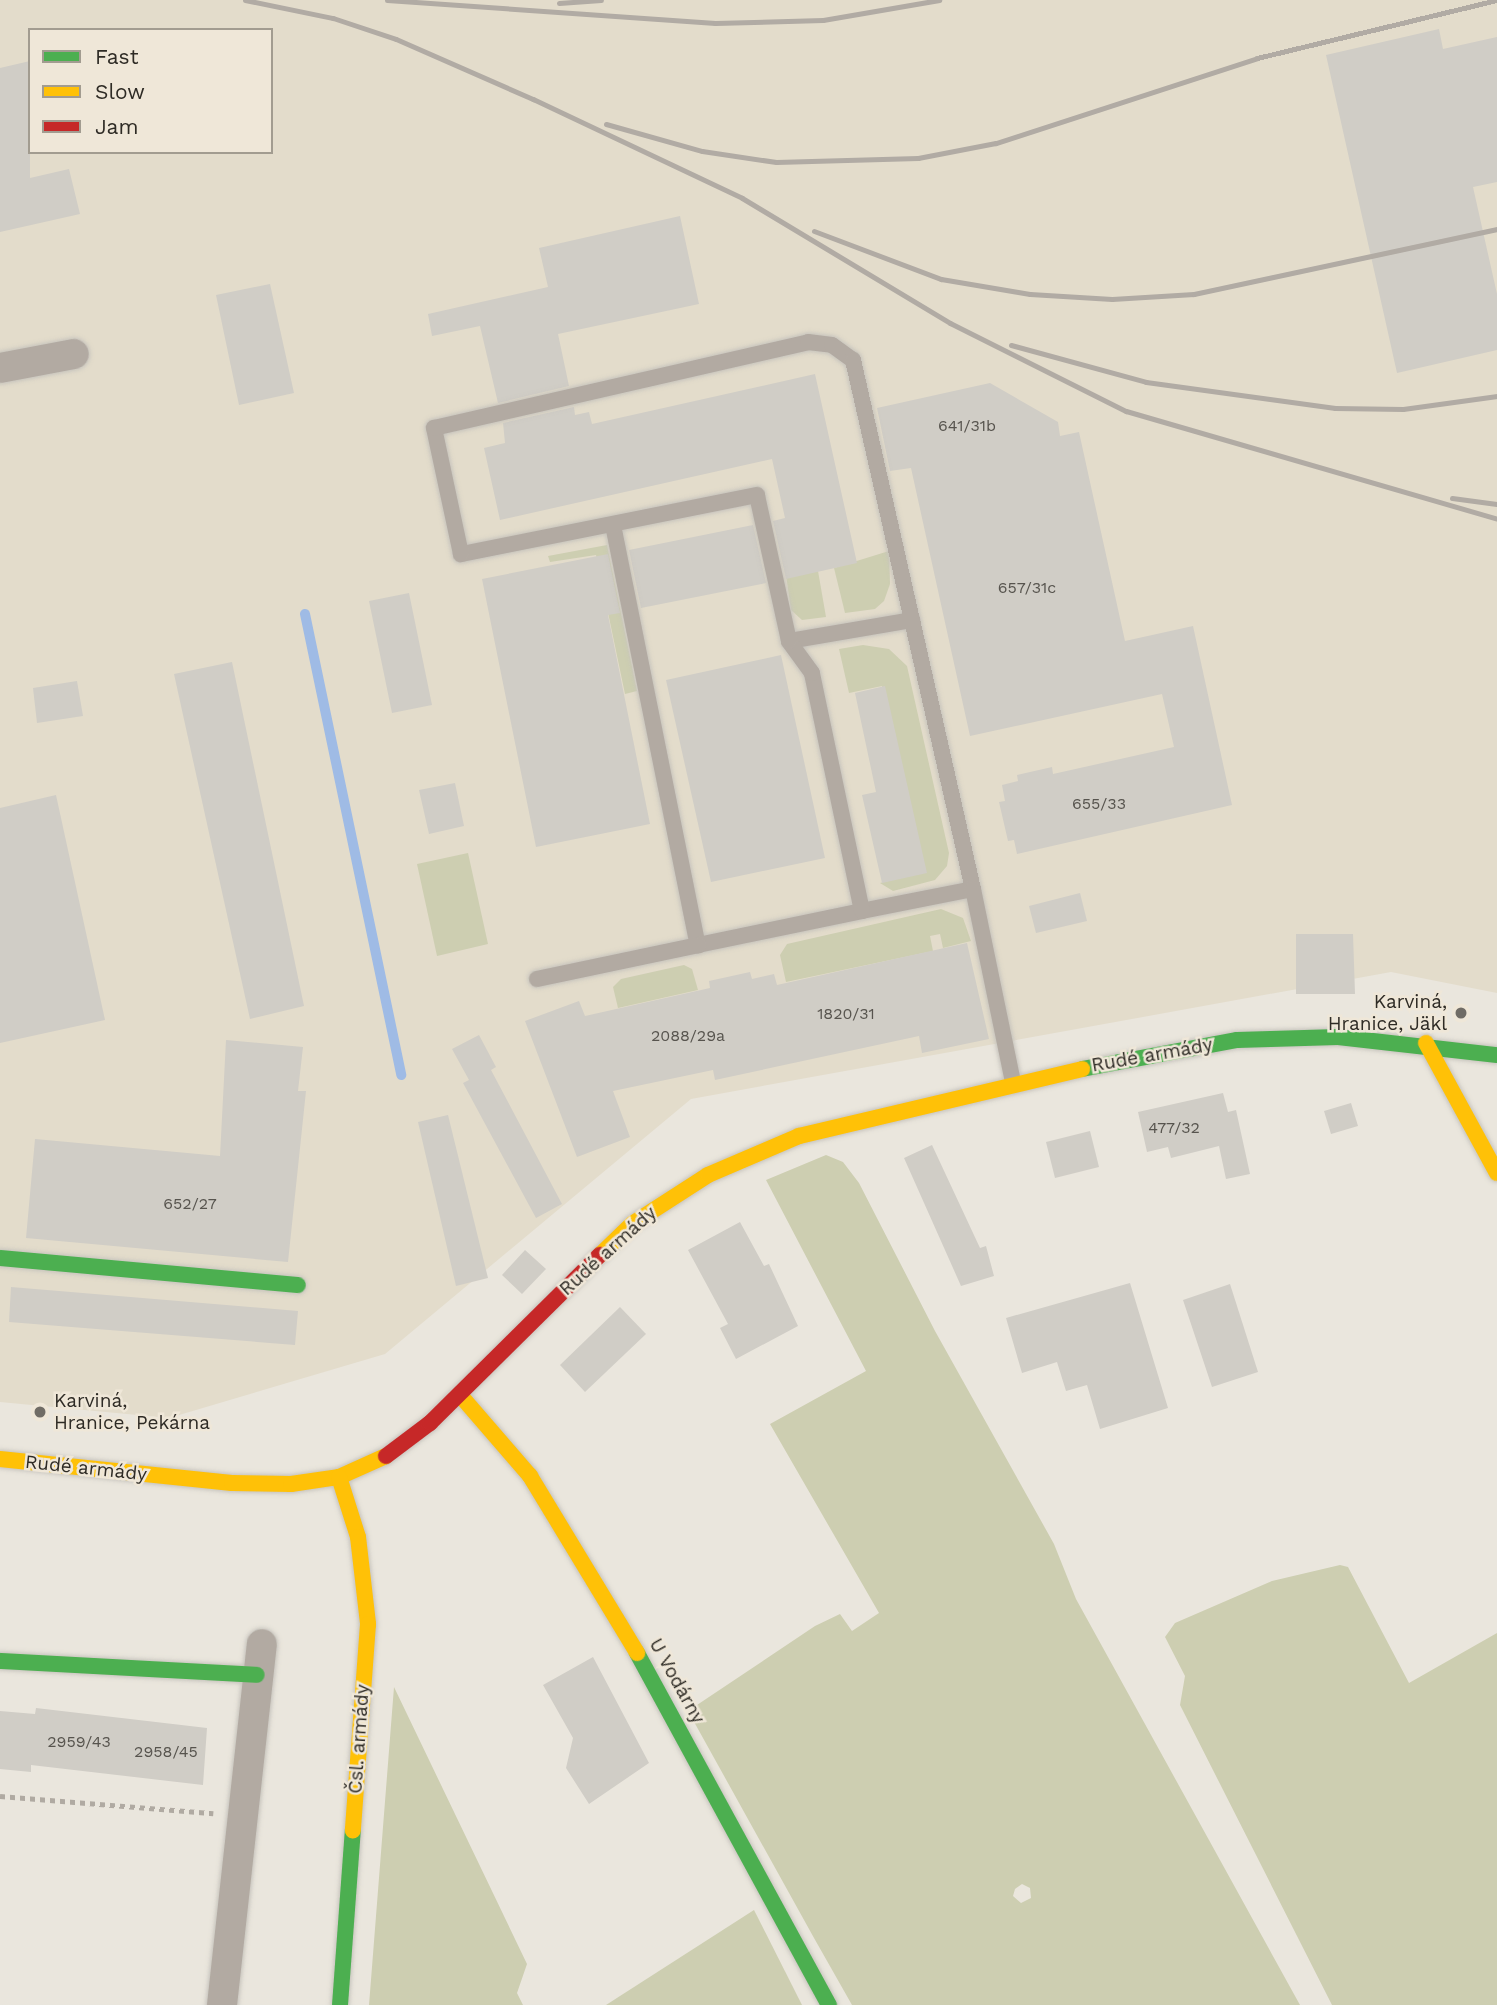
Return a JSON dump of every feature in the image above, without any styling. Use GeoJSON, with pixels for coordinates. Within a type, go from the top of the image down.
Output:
{"type":"FeatureCollection","features":[{"type":"Feature","properties":{"kind":"street"},"geometry":{"type":"LineString","coordinates":[[0,368],[74,354]]}},
{"type":"Feature","properties":{"kind":"street","name":"Rudé armády"},"geometry":{"type":"LineString","coordinates":[[0,1459],[232,1483],[291,1483],[339,1477],[383,1458],[461,1396],[632,1224],[708,1175],[799,1136],[1013,1082],[1237,1040],[1338,1037],[1426,1044],[1497,1055]]}},
{"type":"Feature","properties":{"kind":"street"},"geometry":{"type":"LineString","coordinates":[[1426,1044],[1497,1173]]}},
{"type":"Feature","properties":{"kind":"street"},"geometry":{"type":"LineString","coordinates":[[0,1258],[298,1285]]}},
{"type":"Feature","properties":{"kind":"street","name":"U Vodárny"},"geometry":{"type":"LineString","coordinates":[[461,1396],[530,1476],[619,1621],[829,2005]]}},
{"type":"Feature","properties":{"kind":"street","name":"Čsl. armády"},"geometry":{"type":"LineString","coordinates":[[339,1477],[358,1537],[368,1624],[340,2005]]}},
{"type":"Feature","properties":{"kind":"street"},"geometry":{"type":"LineString","coordinates":[[222,2005],[262,1644]]}},
{"type":"Feature","properties":{"kind":"street"},"geometry":{"type":"LineString","coordinates":[[0,1661],[257,1675]]}},
{"type":"Feature","properties":{"kind":"lane"},"geometry":{"type":"LineString","coordinates":[[862,911],[812,673],[789,641],[757,495],[461,554],[434,428],[808,342],[832,345],[853,360],[973,889],[1013,1082]]}},
{"type":"Feature","properties":{"kind":"lane"},"geometry":{"type":"LineString","coordinates":[[613,525],[698,945]]}},
{"type":"Feature","properties":{"kind":"lane"},"geometry":{"type":"LineString","coordinates":[[789,641],[912,620]]}},
{"type":"Feature","properties":{"kind":"lane"},"geometry":{"type":"LineString","coordinates":[[537,979],[973,889]]}},
{"type":"Feature","properties":{"kind":"path"},"geometry":{"type":"LineString","coordinates":[[0,1796],[242,1815]]}},
{"type":"Feature","properties":{"kind":"shaded area"},"geometry":{"type":"Polygon","coordinates":[[[0,0],[1497,0],[1497,993],[1391,972],[691,1099],[385,1354],[169,1418],[0,1402],[0,0]]]}},
{"type":"Feature","properties":{"kind":"green space"},"geometry":{"type":"Polygon","coordinates":[[[607,545],[637,691],[625,694],[596,555],[550,562],[548,556],[607,545]]]}},
{"type":"Feature","properties":{"kind":"green space"},"geometry":{"type":"Polygon","coordinates":[[[889,551],[890,584],[884,601],[875,609],[845,613],[834,568],[889,551]]]}},
{"type":"Feature","properties":{"kind":"green space"},"geometry":{"type":"Polygon","coordinates":[[[818,571],[826,617],[802,620],[791,610],[786,575],[818,571]]]}},
{"type":"Feature","properties":{"kind":"green space"},"geometry":{"type":"Polygon","coordinates":[[[863,645],[889,649],[907,666],[949,853],[947,866],[935,880],[893,891],[880,883],[924,872],[882,686],[849,693],[839,649],[863,645]]]}},
{"type":"Feature","properties":{"kind":"green space"},"geometry":{"type":"Polygon","coordinates":[[[468,853],[488,944],[437,956],[417,864],[468,853]]]}},
{"type":"Feature","properties":{"kind":"green space"},"geometry":{"type":"Polygon","coordinates":[[[941,909],[963,918],[971,941],[943,948],[940,934],[930,936],[933,951],[786,982],[780,955],[787,944],[941,909]]]}},
{"type":"Feature","properties":{"kind":"green space"},"geometry":{"type":"Polygon","coordinates":[[[684,965],[692,969],[698,990],[618,1008],[613,987],[621,979],[684,965]]]}},
{"type":"Feature","properties":{"kind":"green space"},"geometry":{"type":"Polygon","coordinates":[[[826,1155],[843,1162],[859,1183],[935,1331],[1054,1544],[1076,1599],[1300,2005],[852,2005],[688,1711],[815,1626],[840,1614],[852,1631],[879,1613],[770,1424],[866,1371],[766,1180],[826,1155]],[[1022,1884],[1015,1889],[1013,1896],[1021,1903],[1031,1898],[1030,1888],[1022,1884]]]}},
{"type":"Feature","properties":{"kind":"green space"},"geometry":{"type":"Polygon","coordinates":[[[1340,1565],[1348,1567],[1409,1683],[1497,1633],[1497,2005],[1332,2005],[1180,1705],[1185,1676],[1165,1637],[1175,1623],[1272,1581],[1340,1565]]]}},
{"type":"Feature","properties":{"kind":"green space"},"geometry":{"type":"Polygon","coordinates":[[[394,1687],[527,1964],[517,1993],[523,2005],[369,2005],[394,1687]]]}},
{"type":"Feature","properties":{"kind":"green space"},"geometry":{"type":"Polygon","coordinates":[[[754,1910],[802,2005],[606,2005],[754,1910]]]}},
{"type":"Feature","properties":{"kind":"building"},"geometry":{"type":"Polygon","coordinates":[[[1439,29],[1443,49],[1497,37],[1497,182],[1473,187],[1497,294],[1497,350],[1397,373],[1326,55],[1439,29]]]}},
{"type":"Feature","properties":{"kind":"building"},"geometry":{"type":"Polygon","coordinates":[[[28,61],[30,178],[69,169],[80,214],[0,232],[0,68],[28,61]]]}},
{"type":"Feature","properties":{"kind":"building"},"geometry":{"type":"Polygon","coordinates":[[[680,216],[699,304],[558,334],[569,386],[498,403],[480,326],[432,336],[428,314],[548,287],[539,248],[680,216]]]}},
{"type":"Feature","properties":{"kind":"building"},"geometry":{"type":"Polygon","coordinates":[[[270,284],[294,393],[239,405],[216,295],[270,284]]]}},
{"type":"Feature","properties":{"kind":"building"},"geometry":{"type":"Polygon","coordinates":[[[815,374],[857,563],[786,579],[773,521],[785,518],[772,459],[500,520],[484,448],[505,443],[503,423],[574,407],[575,415],[589,412],[592,424],[815,374]]]}},
{"type":"Feature","properties":{"kind":"building"},"geometry":{"type":"Polygon","coordinates":[[[990,383],[1058,422],[1060,436],[1079,432],[1125,641],[1193,626],[1232,805],[1017,854],[1014,840],[1008,841],[999,802],[1005,801],[1002,785],[1018,781],[1017,775],[1052,767],[1053,774],[1174,747],[1162,694],[970,736],[911,468],[890,471],[877,408],[990,383]]]}},
{"type":"Feature","properties":{"kind":"building"},"geometry":{"type":"Polygon","coordinates":[[[753,525],[766,583],[641,608],[629,550],[753,525]]]}},
{"type":"Feature","properties":{"kind":"building"},"geometry":{"type":"Polygon","coordinates":[[[608,554],[620,613],[608,615],[650,824],[536,847],[482,579],[608,554]]]}},
{"type":"Feature","properties":{"kind":"building"},"geometry":{"type":"Polygon","coordinates":[[[409,593],[432,705],[392,713],[369,601],[409,593]]]}},
{"type":"Feature","properties":{"kind":"building"},"geometry":{"type":"Polygon","coordinates":[[[781,655],[825,858],[711,882],[666,680],[781,655]]]}},
{"type":"Feature","properties":{"kind":"building"},"geometry":{"type":"Polygon","coordinates":[[[232,662],[304,1006],[250,1019],[174,674],[232,662]]]}},
{"type":"Feature","properties":{"kind":"building"},"geometry":{"type":"Polygon","coordinates":[[[77,681],[83,716],[37,723],[33,688],[77,681]]]}},
{"type":"Feature","properties":{"kind":"building"},"geometry":{"type":"Polygon","coordinates":[[[885,686],[927,873],[882,883],[862,795],[876,792],[855,693],[885,686]]]}},
{"type":"Feature","properties":{"kind":"building"},"geometry":{"type":"Polygon","coordinates":[[[455,783],[464,826],[429,834],[419,790],[455,783]]]}},
{"type":"Feature","properties":{"kind":"building"},"geometry":{"type":"Polygon","coordinates":[[[56,795],[105,1020],[0,1043],[0,808],[56,795]]]}},
{"type":"Feature","properties":{"kind":"building"},"geometry":{"type":"Polygon","coordinates":[[[1080,893],[1087,921],[1036,933],[1029,906],[1080,893]]]}},
{"type":"Feature","properties":{"kind":"building"},"geometry":{"type":"Polygon","coordinates":[[[1296,934],[1353,934],[1355,994],[1296,994],[1296,934]]]}},
{"type":"Feature","properties":{"kind":"building"},"geometry":{"type":"Polygon","coordinates":[[[967,943],[989,1039],[922,1053],[919,1036],[715,1080],[713,1070],[613,1091],[630,1137],[577,1157],[525,1021],[579,1001],[585,1016],[710,988],[709,981],[750,972],[752,979],[774,974],[777,985],[967,943]]]}},
{"type":"Feature","properties":{"kind":"building"},"geometry":{"type":"Polygon","coordinates":[[[479,1035],[496,1067],[491,1070],[562,1204],[536,1218],[463,1083],[469,1080],[452,1049],[479,1035]]]}},
{"type":"Feature","properties":{"kind":"building"},"geometry":{"type":"Polygon","coordinates":[[[226,1040],[303,1047],[298,1091],[306,1091],[288,1262],[26,1238],[35,1139],[220,1156],[226,1040]]]}},
{"type":"Feature","properties":{"kind":"building"},"geometry":{"type":"Polygon","coordinates":[[[1223,1093],[1228,1112],[1236,1110],[1250,1174],[1226,1179],[1219,1146],[1171,1158],[1168,1147],[1147,1152],[1138,1112],[1223,1093]]]}},
{"type":"Feature","properties":{"kind":"building"},"geometry":{"type":"Polygon","coordinates":[[[1351,1103],[1358,1126],[1331,1134],[1324,1111],[1351,1103]]]}},
{"type":"Feature","properties":{"kind":"building"},"geometry":{"type":"Polygon","coordinates":[[[448,1115],[488,1278],[456,1286],[418,1122],[448,1115]]]}},
{"type":"Feature","properties":{"kind":"building"},"geometry":{"type":"Polygon","coordinates":[[[1090,1131],[1099,1167],[1055,1178],[1046,1142],[1090,1131]]]}},
{"type":"Feature","properties":{"kind":"building"},"geometry":{"type":"Polygon","coordinates":[[[932,1145],[980,1248],[986,1246],[994,1276],[961,1286],[904,1158],[932,1145]]]}},
{"type":"Feature","properties":{"kind":"building"},"geometry":{"type":"Polygon","coordinates":[[[740,1222],[764,1266],[769,1264],[798,1326],[736,1359],[720,1328],[728,1324],[688,1250],[740,1222]]]}},
{"type":"Feature","properties":{"kind":"building"},"geometry":{"type":"Polygon","coordinates":[[[525,1250],[546,1269],[522,1294],[502,1275],[525,1250]]]}},
{"type":"Feature","properties":{"kind":"building"},"geometry":{"type":"Polygon","coordinates":[[[1130,1283],[1168,1408],[1100,1429],[1087,1385],[1066,1391],[1057,1362],[1022,1373],[1006,1318],[1130,1283]]]}},
{"type":"Feature","properties":{"kind":"building"},"geometry":{"type":"Polygon","coordinates":[[[1230,1284],[1258,1372],[1212,1387],[1183,1300],[1230,1284]]]}},
{"type":"Feature","properties":{"kind":"building"},"geometry":{"type":"Polygon","coordinates":[[[11,1287],[298,1311],[295,1345],[9,1322],[11,1287]]]}},
{"type":"Feature","properties":{"kind":"building"},"geometry":{"type":"Polygon","coordinates":[[[620,1307],[646,1334],[585,1392],[560,1365],[620,1307]]]}},
{"type":"Feature","properties":{"kind":"building"},"geometry":{"type":"Polygon","coordinates":[[[593,1657],[649,1763],[589,1804],[566,1768],[573,1738],[543,1685],[593,1657]]]}},
{"type":"Feature","properties":{"kind":"building"},"geometry":{"type":"Polygon","coordinates":[[[36,1708],[207,1728],[203,1785],[31,1765],[31,1772],[0,1769],[0,1711],[35,1714],[36,1708]]]}},
{"type":"Feature","properties":{"kind":"waterway"},"geometry":{"type":"LineString","coordinates":[[305,614],[401,1075]]}},
{"type":"Feature","properties":{"kind":"railway"},"geometry":{"type":"LineString","coordinates":[[245,0],[333,18],[396,39],[533,99],[742,198],[950,323],[1126,411],[1497,519]]}},
{"type":"Feature","properties":{"kind":"railway"},"geometry":{"type":"LineString","coordinates":[[387,0],[715,23],[823,20],[939,0]]}},
{"type":"Feature","properties":{"kind":"railway"},"geometry":{"type":"LineString","coordinates":[[559,3],[601,0]]}},
{"type":"Feature","properties":{"kind":"railway"},"geometry":{"type":"LineString","coordinates":[[606,124],[702,151],[776,162],[918,158],[996,143],[1257,58],[1496,0]]}},
{"type":"Feature","properties":{"kind":"railway"},"geometry":{"type":"LineString","coordinates":[[814,231],[941,279],[1030,294],[1112,299],[1194,294],[1497,229]]}},
{"type":"Feature","properties":{"kind":"railway"},"geometry":{"type":"LineString","coordinates":[[1011,345],[1146,382],[1335,408],[1403,409],[1497,396]]}},
{"type":"Feature","properties":{"kind":"railway"},"geometry":{"type":"LineString","coordinates":[[1452,498],[1497,504]]}},
{"type":"Feature","properties":{"kind":"traffic: fast"},"geometry":{"type":"LineString","coordinates":[[1082,1069],[1237,1040],[1338,1037],[1497,1055]]}},
{"type":"Feature","properties":{"kind":"traffic: fast"},"geometry":{"type":"LineString","coordinates":[[0,1258],[298,1285]]}},
{"type":"Feature","properties":{"kind":"traffic: fast"},"geometry":{"type":"LineString","coordinates":[[637,1653],[829,2005]]}},
{"type":"Feature","properties":{"kind":"traffic: fast"},"geometry":{"type":"LineString","coordinates":[[0,1661],[257,1675]]}},
{"type":"Feature","properties":{"kind":"traffic: fast"},"geometry":{"type":"LineString","coordinates":[[340,2005],[353,1830]]}},
{"type":"Feature","properties":{"kind":"traffic: slow"},"geometry":{"type":"LineString","coordinates":[[1426,1043],[1497,1173]]}},
{"type":"Feature","properties":{"kind":"traffic: slow"},"geometry":{"type":"LineString","coordinates":[[600,1255],[632,1224],[708,1175],[799,1136],[1082,1069]]}},
{"type":"Feature","properties":{"kind":"traffic: slow"},"geometry":{"type":"LineString","coordinates":[[461,1396],[530,1476],[637,1653]]}},
{"type":"Feature","properties":{"kind":"traffic: slow"},"geometry":{"type":"LineString","coordinates":[[0,1459],[232,1483],[291,1484],[339,1477],[386,1456]]}},
{"type":"Feature","properties":{"kind":"traffic: slow"},"geometry":{"type":"LineString","coordinates":[[339,1477],[358,1537],[368,1624],[353,1830]]}},
{"type":"Feature","properties":{"kind":"traffic: jam"},"geometry":{"type":"LineString","coordinates":[[386,1456],[430,1423],[600,1255]]}},
{"type":"Feature","properties":{"kind":"place","name":"Karviná, Hranice, Jäkl"},"geometry":{"type":"Point","coordinates":[1461,1013]}},
{"type":"Feature","properties":{"kind":"place","name":"Karviná, Hranice, Pekárna"},"geometry":{"type":"Point","coordinates":[40,1412]}}]}
